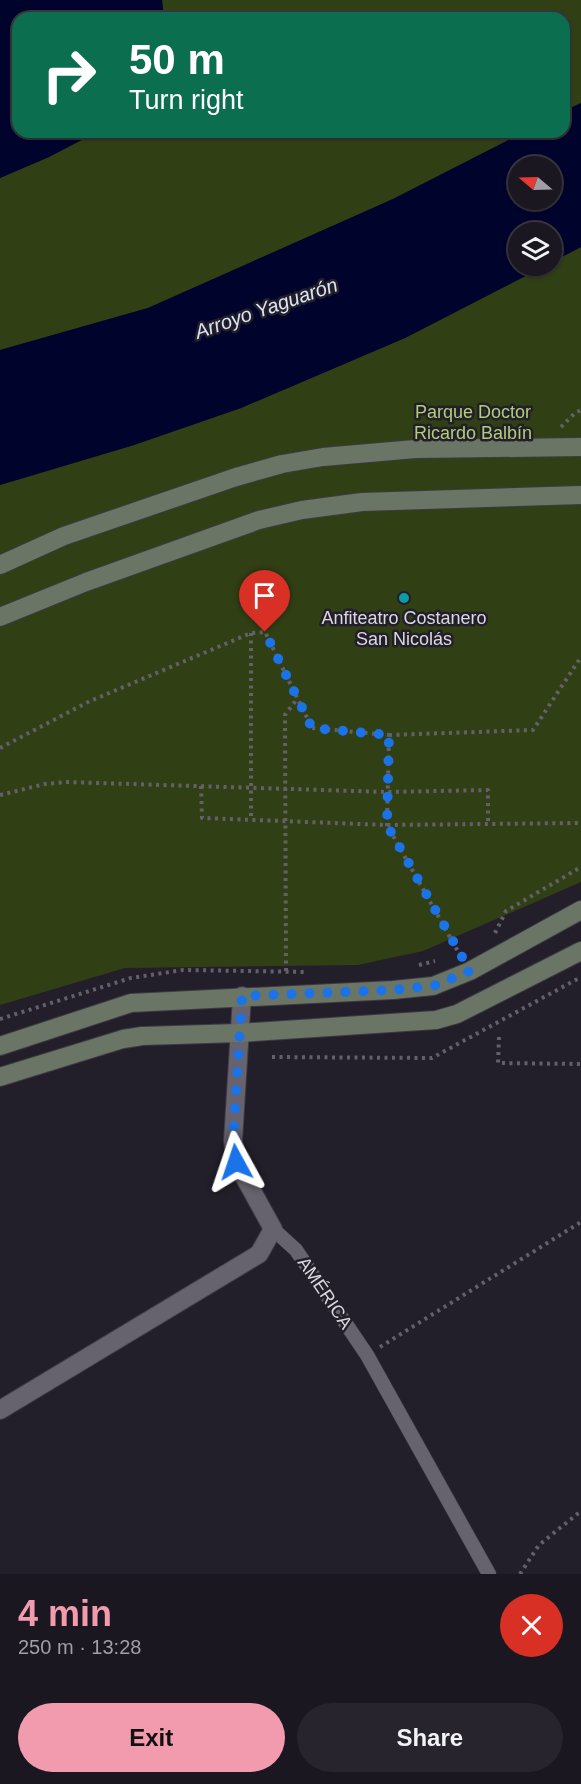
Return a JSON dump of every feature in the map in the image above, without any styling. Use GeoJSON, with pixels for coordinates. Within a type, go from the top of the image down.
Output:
{"type":"FeatureCollection","features":[{"type":"Feature","properties":{"kind":"main road"},"geometry":{"type":"LineString","coordinates":[[0,565],[64,536],[236,477],[282,464],[323,457],[415,448],[581,447]]}},
{"type":"Feature","properties":{"kind":"main road"},"geometry":{"type":"LineString","coordinates":[[0,617],[86,582],[259,519],[302,510],[362,502],[581,495]]}},
{"type":"Feature","properties":{"kind":"main road"},"geometry":{"type":"LineString","coordinates":[[0,1046],[131,1003],[433,986],[465,963],[581,910]]}},
{"type":"Feature","properties":{"kind":"main road"},"geometry":{"type":"LineString","coordinates":[[0,1077],[123,1039],[142,1036],[239,1033],[436,1020],[457,1014],[581,951]]}},
{"type":"Feature","properties":{"kind":"street","name":"AMÉRICA"},"geometry":{"type":"LineString","coordinates":[[242,996],[233,1141],[236,1162],[273,1229]]}},
{"type":"Feature","properties":{"kind":"street"},"geometry":{"type":"LineString","coordinates":[[0,1410],[259,1254],[273,1229]]}},
{"type":"Feature","properties":{"kind":"lane","name":"AMÉRICA"},"geometry":{"type":"LineString","coordinates":[[273,1229],[296,1250],[367,1355],[489,1574]]}},
{"type":"Feature","properties":{"kind":"path"},"geometry":{"type":"LineString","coordinates":[[560,428],[581,410]]}},
{"type":"Feature","properties":{"kind":"path"},"geometry":{"type":"LineString","coordinates":[[0,748],[88,702],[251,633],[265,632],[312,728],[389,735],[533,730],[581,657]]}},
{"type":"Feature","properties":{"kind":"path"},"geometry":{"type":"LineString","coordinates":[[251,633],[251,820]]}},
{"type":"Feature","properties":{"kind":"path"},"geometry":{"type":"LineString","coordinates":[[286,971],[285,715],[297,699]]}},
{"type":"Feature","properties":{"kind":"path"},"geometry":{"type":"LineString","coordinates":[[389,735],[387,825],[465,963]]}},
{"type":"Feature","properties":{"kind":"path"},"geometry":{"type":"LineString","coordinates":[[0,795],[45,784],[66,782],[387,792],[488,790],[488,824]]}},
{"type":"Feature","properties":{"kind":"path"},"geometry":{"type":"LineString","coordinates":[[201,786],[202,818],[387,825],[581,823]]}},
{"type":"Feature","properties":{"kind":"path"},"geometry":{"type":"LineString","coordinates":[[492,938],[506,911],[581,867]]}},
{"type":"Feature","properties":{"kind":"path"},"geometry":{"type":"LineString","coordinates":[[465,963],[468,951]]}},
{"type":"Feature","properties":{"kind":"path"},"geometry":{"type":"LineString","coordinates":[[450,958],[465,963]]}},
{"type":"Feature","properties":{"kind":"path"},"geometry":{"type":"LineString","coordinates":[[418,966],[439,960]]}},
{"type":"Feature","properties":{"kind":"path"},"geometry":{"type":"LineString","coordinates":[[0,1019],[131,978],[183,970],[308,972]]}},
{"type":"Feature","properties":{"kind":"path"},"geometry":{"type":"LineString","coordinates":[[499,1037],[498,1063],[581,1064]]}},
{"type":"Feature","properties":{"kind":"path"},"geometry":{"type":"LineString","coordinates":[[367,1355],[581,1222]]}},
{"type":"Feature","properties":{"kind":"path"},"geometry":{"type":"LineString","coordinates":[[520,1574],[539,1545],[581,1511]]}},
{"type":"Feature","properties":{"kind":"green space"},"geometry":{"type":"Polygon","coordinates":[[[162,0],[581,0],[581,103],[570,108],[570,12],[163,12],[162,0]]]}},
{"type":"Feature","properties":{"kind":"green space"},"geometry":{"type":"Polygon","coordinates":[[[85,138],[512,138],[393,199],[148,308],[0,350],[0,178],[85,138]]]}},
{"type":"Feature","properties":{"kind":"green space","name":"Parque Doctor Ricardo Balbín"},"geometry":{"type":"Polygon","coordinates":[[[581,247],[581,882],[423,951],[358,965],[125,968],[0,1005],[0,485],[134,445],[241,408],[405,338],[526,276],[562,276],[562,257],[581,247]]]}},
{"type":"Feature","properties":{"kind":"water"},"geometry":{"type":"Polygon","coordinates":[[[0,0],[162,0],[163,12],[12,12],[12,138],[85,138],[0,178],[0,0]]]}},
{"type":"Feature","properties":{"kind":"water","name":"Arroyo Yaguarón"},"geometry":{"type":"Polygon","coordinates":[[[581,103],[581,247],[562,257],[562,222],[508,222],[508,276],[526,276],[405,338],[241,408],[134,445],[0,485],[0,350],[148,308],[393,199],[512,138],[570,138],[570,108],[581,103]]]}},
{"type":"Feature","properties":{"kind":"place","name":"Anfiteatro Costanero San Nicolás"},"geometry":{"type":"Point","coordinates":[404,598]}},
{"type":"Feature","properties":{"kind":"route"},"geometry":{"type":"LineString","coordinates":[[236,1162],[233,1141],[242,996],[393,990],[433,986],[470,971],[387,825],[389,735],[312,728],[265,632]]}}]}
